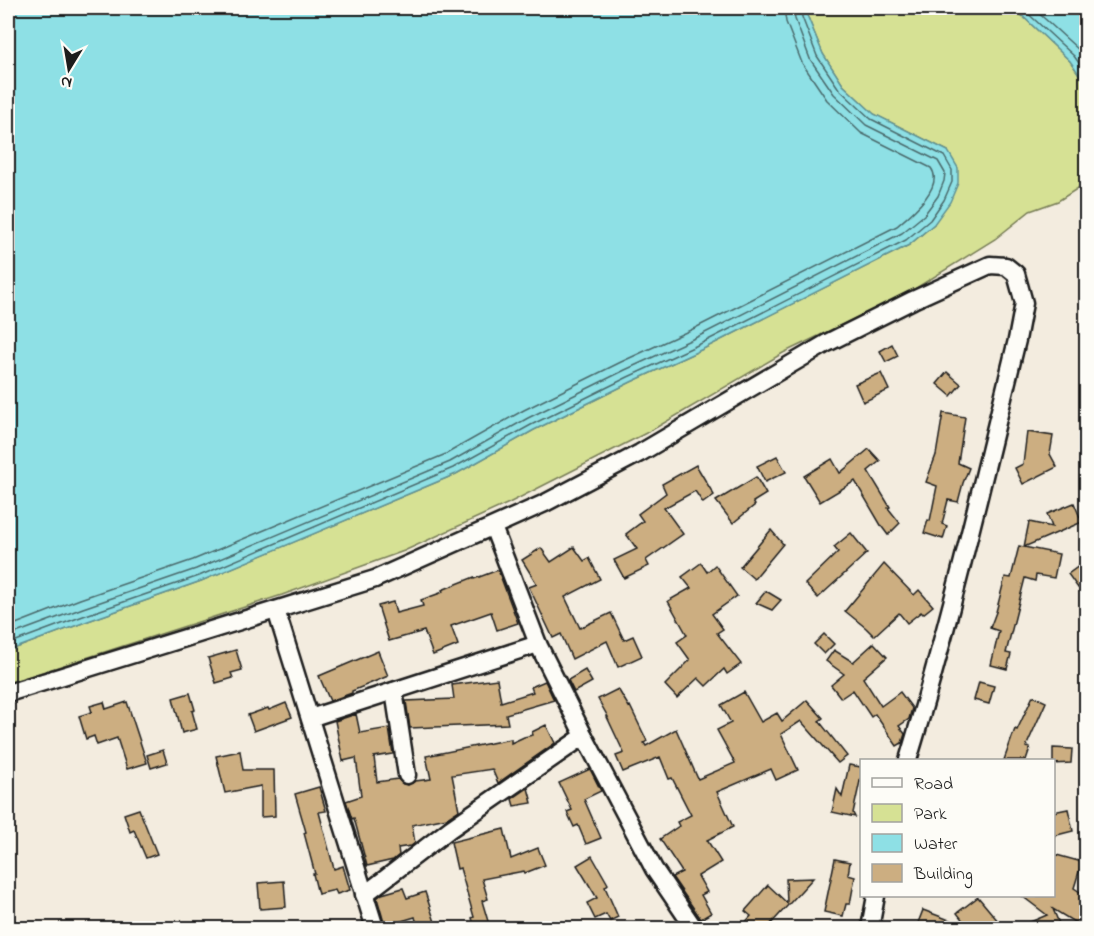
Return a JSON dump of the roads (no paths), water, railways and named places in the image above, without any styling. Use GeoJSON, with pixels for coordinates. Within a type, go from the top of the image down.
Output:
{"type":"FeatureCollection","features":[{"type":"Feature","properties":{"kind":"street"},"geometry":{"type":"LineString","coordinates":[[8,693],[375,579],[545,503],[640,453],[826,343],[990,265],[1006,266],[1016,274],[1024,303],[1017,340],[960,571],[908,759]]}},
{"type":"Feature","properties":{"kind":"street"},"geometry":{"type":"LineString","coordinates":[[493,526],[538,644],[654,869],[694,928]]}},
{"type":"Feature","properties":{"kind":"street"},"geometry":{"type":"LineString","coordinates":[[276,610],[375,928]]}},
{"type":"Feature","properties":{"kind":"street"},"geometry":{"type":"LineString","coordinates":[[309,718],[538,644]]}},
{"type":"Feature","properties":{"kind":"street"},"geometry":{"type":"LineString","coordinates":[[394,691],[407,775]]}},
{"type":"Feature","properties":{"kind":"street"},"geometry":{"type":"LineString","coordinates":[[364,895],[450,829],[584,736]]}},
{"type":"Feature","properties":{"kind":"street"},"geometry":{"type":"LineString","coordinates":[[870,928],[876,897]]}},
{"type":"Feature","properties":{"kind":"water"},"geometry":{"type":"Polygon","coordinates":[[[8,8],[806,8],[823,54],[843,85],[874,114],[948,151],[958,168],[958,183],[950,202],[934,224],[909,245],[705,348],[534,430],[456,474],[201,581],[8,651],[8,8]]]}},
{"type":"Feature","properties":{"kind":"water"},"geometry":{"type":"Polygon","coordinates":[[[1014,8],[1086,8],[1086,84],[1070,61],[1014,8]]]}}]}
